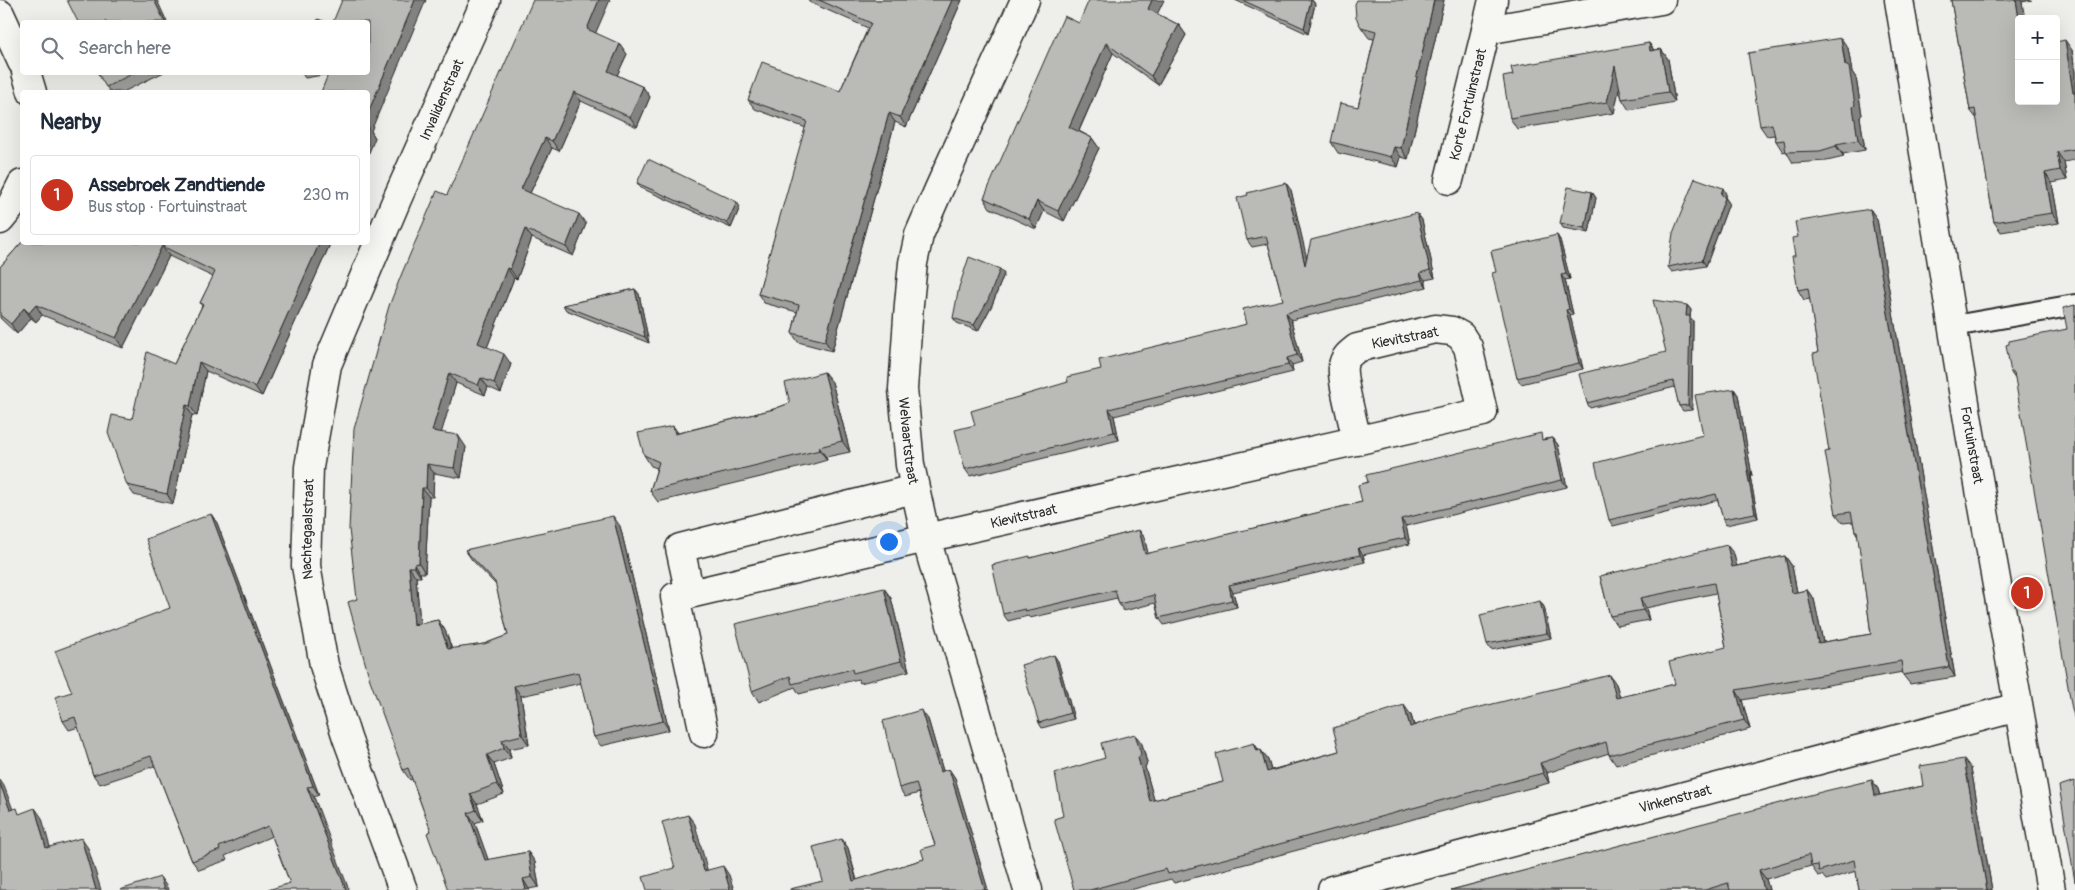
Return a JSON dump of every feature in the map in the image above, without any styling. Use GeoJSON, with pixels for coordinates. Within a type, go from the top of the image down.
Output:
{"type":"FeatureCollection","features":[{"type":"Feature","properties":{"kind":"street","name":"Invalidenstraat"},"geometry":{"type":"LineString","coordinates":[[398,199],[486,0]]}},
{"type":"Feature","properties":{"kind":"street","name":"Welvaartstraat"},"geometry":{"type":"LineString","coordinates":[[1025,0],[938,189],[919,235],[908,304],[903,389],[910,465],[926,538],[1028,890]]}},
{"type":"Feature","properties":{"kind":"street","name":"Korte Fortuinstraat"},"geometry":{"type":"LineString","coordinates":[[1449,180],[1493,0]]}},
{"type":"Feature","properties":{"kind":"street","name":"Korte Fortuinstraat"},"geometry":{"type":"LineString","coordinates":[[1486,30],[1661,0]]}},
{"type":"Feature","properties":{"kind":"street","name":"Fortuinstraat"},"geometry":{"type":"LineString","coordinates":[[1899,0],[1972,443],[2051,890]]}},
{"type":"Feature","properties":{"kind":"street"},"geometry":{"type":"LineString","coordinates":[[0,14],[20,58]]}},
{"type":"Feature","properties":{"kind":"street"},"geometry":{"type":"LineString","coordinates":[[27,75],[31,90]]}},
{"type":"Feature","properties":{"kind":"street"},"geometry":{"type":"LineString","coordinates":[[0,220],[10,208],[20,188]]}},
{"type":"Feature","properties":{"kind":"street","name":"Nachtegaalstraat"},"geometry":{"type":"LineString","coordinates":[[398,199],[327,365],[309,467],[306,566],[324,666],[347,738],[403,890]]}},
{"type":"Feature","properties":{"kind":"street","name":"Kievitstraat"},"geometry":{"type":"LineString","coordinates":[[690,594],[926,538],[1357,441],[1483,412],[1468,348],[1462,336],[1452,331],[1435,329],[1357,348],[1347,356],[1343,366],[1344,378],[1357,441]]}},
{"type":"Feature","properties":{"kind":"street"},"geometry":{"type":"LineString","coordinates":[[704,733],[675,597],[690,594],[680,548],[914,489]]}},
{"type":"Feature","properties":{"kind":"street","name":"Vinkenstraat"},"geometry":{"type":"LineString","coordinates":[[1332,890],[2018,707]]}},
{"type":"Feature","properties":{"kind":"lane"},"geometry":{"type":"LineString","coordinates":[[1954,326],[2075,305]]}},
{"type":"Feature","properties":{"kind":"building"},"geometry":{"type":"Polygon","coordinates":[[[67,0],[154,0],[164,20],[77,20],[67,0]]]}},
{"type":"Feature","properties":{"kind":"building"},"geometry":{"type":"Polygon","coordinates":[[[342,0],[415,0],[370,108],[370,90],[322,90],[328,75],[370,75],[370,20],[334,20],[342,0]]]}},
{"type":"Feature","properties":{"kind":"building"},"geometry":{"type":"Polygon","coordinates":[[[533,0],[599,0],[587,29],[620,44],[608,71],[643,87],[630,117],[574,92],[552,141],[545,138],[521,189],[579,214],[566,247],[525,229],[510,269],[507,268],[478,343],[504,354],[494,383],[481,378],[478,385],[449,373],[432,431],[458,435],[459,437],[454,468],[427,464],[426,488],[422,488],[419,563],[414,564],[414,567],[409,567],[414,625],[438,620],[448,649],[484,644],[508,635],[495,582],[465,550],[613,516],[663,721],[594,737],[578,672],[514,686],[522,735],[502,740],[504,748],[487,755],[497,784],[470,794],[476,810],[468,813],[485,860],[528,852],[532,877],[523,879],[526,890],[448,890],[427,833],[431,831],[408,768],[403,770],[370,680],[348,602],[357,599],[349,529],[354,429],[389,306],[402,273],[437,191],[447,195],[533,0]]]}},
{"type":"Feature","properties":{"kind":"building"},"geometry":{"type":"Polygon","coordinates":[[[819,0],[952,0],[900,117],[889,113],[825,341],[792,333],[799,305],[758,294],[807,121],[748,100],[762,62],[840,91],[871,23],[819,0]]]}},
{"type":"Feature","properties":{"kind":"building"},"geometry":{"type":"Polygon","coordinates":[[[1089,0],[1152,0],[1148,9],[1179,25],[1151,76],[1106,43],[1069,127],[1092,138],[1058,211],[1037,201],[1029,219],[984,198],[1064,16],[1079,23],[1089,0]]]}},
{"type":"Feature","properties":{"kind":"building"},"geometry":{"type":"Polygon","coordinates":[[[1242,0],[1311,0],[1304,28],[1242,0]]]}},
{"type":"Feature","properties":{"kind":"building"},"geometry":{"type":"Polygon","coordinates":[[[1357,0],[1434,0],[1401,148],[1394,147],[1391,157],[1331,142],[1340,103],[1358,107],[1376,31],[1361,27],[1356,18],[1355,4],[1357,0]]]}},
{"type":"Feature","properties":{"kind":"building"},"geometry":{"type":"Polygon","coordinates":[[[1951,0],[2016,0],[2018,15],[2015,15],[2015,105],[2060,105],[2060,41],[2065,40],[2073,93],[2075,93],[2075,149],[2057,152],[2060,170],[2045,173],[2052,213],[1994,222],[1975,109],[1970,110],[1951,0]]]}},
{"type":"Feature","properties":{"kind":"building"},"geometry":{"type":"Polygon","coordinates":[[[1841,38],[1845,65],[1849,67],[1858,140],[1836,144],[1836,146],[1820,151],[1786,152],[1784,140],[1776,141],[1772,124],[1760,126],[1748,53],[1841,38]]]}},
{"type":"Feature","properties":{"kind":"building"},"geometry":{"type":"Polygon","coordinates":[[[1649,43],[1650,51],[1661,49],[1668,92],[1622,99],[1615,66],[1607,102],[1510,118],[1503,77],[1513,75],[1511,67],[1649,43]]]}},
{"type":"Feature","properties":{"kind":"building"},"geometry":{"type":"Polygon","coordinates":[[[99,75],[130,75],[106,87],[99,75]]]}},
{"type":"Feature","properties":{"kind":"building"},"geometry":{"type":"Polygon","coordinates":[[[648,159],[737,202],[727,223],[637,183],[648,159]]]}},
{"type":"Feature","properties":{"kind":"building"},"geometry":{"type":"Polygon","coordinates":[[[1695,178],[1723,188],[1721,194],[1725,198],[1702,260],[1668,267],[1673,233],[1695,178]]]}},
{"type":"Feature","properties":{"kind":"building"},"geometry":{"type":"Polygon","coordinates":[[[1286,183],[1305,265],[1311,240],[1417,213],[1430,270],[1420,273],[1422,280],[1286,313],[1297,355],[1287,358],[1288,365],[1109,409],[1114,432],[965,469],[955,430],[975,425],[971,411],[1068,382],[1067,377],[1101,369],[1099,360],[1247,324],[1243,309],[1283,300],[1266,236],[1247,240],[1237,198],[1248,195],[1247,193],[1286,183]]]}},
{"type":"Feature","properties":{"kind":"building"},"geometry":{"type":"Polygon","coordinates":[[[1568,187],[1592,192],[1585,228],[1560,223],[1568,187]]]}},
{"type":"Feature","properties":{"kind":"building"},"geometry":{"type":"Polygon","coordinates":[[[1870,209],[1949,667],[1903,675],[1901,661],[1736,690],[1744,720],[1609,755],[1606,742],[1540,763],[1543,773],[1168,874],[1166,869],[1090,890],[1074,890],[1054,819],[1063,816],[1055,773],[1105,758],[1101,743],[1135,734],[1141,754],[1138,758],[1150,801],[1223,782],[1216,754],[1254,743],[1257,751],[1261,750],[1267,772],[1339,751],[1333,728],[1404,705],[1410,727],[1436,718],[1610,675],[1616,698],[1675,684],[1669,662],[1726,647],[1714,583],[1640,598],[1643,610],[1610,616],[1600,576],[1727,545],[1732,567],[1785,556],[1792,593],[1807,590],[1818,643],[1871,634],[1857,531],[1855,531],[1851,512],[1836,514],[1825,452],[1829,451],[1813,354],[1818,353],[1808,288],[1798,290],[1792,256],[1795,256],[1792,238],[1798,237],[1795,222],[1870,209]]]}},
{"type":"Feature","properties":{"kind":"building"},"geometry":{"type":"Polygon","coordinates":[[[1557,235],[1566,274],[1561,275],[1569,309],[1566,310],[1579,363],[1517,378],[1492,273],[1496,272],[1491,251],[1557,235]]]}},
{"type":"Feature","properties":{"kind":"building"},"geometry":{"type":"Polygon","coordinates":[[[20,244],[319,245],[255,387],[199,362],[190,406],[186,405],[167,494],[127,485],[108,433],[112,415],[132,419],[147,352],[174,364],[203,304],[200,303],[215,272],[162,246],[116,338],[36,305],[29,313],[24,308],[11,324],[0,315],[0,267],[20,244]]]}},
{"type":"Feature","properties":{"kind":"building"},"geometry":{"type":"Polygon","coordinates":[[[969,257],[1000,269],[988,300],[974,325],[953,318],[959,287],[969,257]]]}},
{"type":"Feature","properties":{"kind":"building"},"geometry":{"type":"Polygon","coordinates":[[[635,289],[645,337],[563,305],[635,289]]]}},
{"type":"Feature","properties":{"kind":"building"},"geometry":{"type":"Polygon","coordinates":[[[1653,300],[1687,305],[1686,316],[1690,316],[1688,405],[1679,406],[1673,381],[1587,403],[1579,374],[1666,352],[1653,300]]]}},
{"type":"Feature","properties":{"kind":"building"},"geometry":{"type":"Polygon","coordinates":[[[2075,305],[2075,721],[2014,373],[2011,373],[2006,345],[2009,344],[2009,341],[2067,329],[2063,308],[2075,305]]]}},
{"type":"Feature","properties":{"kind":"building"},"geometry":{"type":"Polygon","coordinates":[[[824,372],[842,441],[819,447],[820,450],[650,491],[659,462],[644,455],[638,433],[673,426],[675,434],[774,409],[790,403],[785,383],[824,372]]]}},
{"type":"Feature","properties":{"kind":"building"},"geometry":{"type":"Polygon","coordinates":[[[1734,389],[1755,513],[1723,519],[1716,494],[1609,520],[1595,463],[1703,435],[1695,395],[1734,389]]]}},
{"type":"Feature","properties":{"kind":"building"},"geometry":{"type":"Polygon","coordinates":[[[1541,433],[1542,440],[1553,438],[1562,480],[1401,519],[1405,538],[1358,548],[1360,555],[1229,585],[1232,600],[1159,618],[1154,595],[1119,604],[1115,590],[1025,611],[1025,609],[1003,614],[992,565],[1030,556],[1030,558],[1139,530],[1145,554],[1362,502],[1358,485],[1368,482],[1366,475],[1541,433]]]}},
{"type":"Feature","properties":{"kind":"building"},"geometry":{"type":"Polygon","coordinates":[[[211,514],[313,786],[307,787],[346,890],[268,890],[290,883],[268,826],[219,847],[220,850],[192,861],[151,756],[93,775],[75,717],[63,721],[55,697],[72,692],[55,651],[170,608],[146,539],[211,514]]]}},
{"type":"Feature","properties":{"kind":"building"},"geometry":{"type":"Polygon","coordinates":[[[884,588],[901,661],[853,673],[852,669],[792,684],[790,676],[752,691],[735,624],[884,588]]]}},
{"type":"Feature","properties":{"kind":"building"},"geometry":{"type":"Polygon","coordinates":[[[1540,601],[1547,633],[1487,644],[1480,615],[1540,601]]]}},
{"type":"Feature","properties":{"kind":"building"},"geometry":{"type":"Polygon","coordinates":[[[1054,655],[1070,713],[1039,723],[1021,665],[1054,655]]]}},
{"type":"Feature","properties":{"kind":"building"},"geometry":{"type":"Polygon","coordinates":[[[921,710],[940,772],[949,769],[985,890],[790,890],[823,881],[813,847],[842,839],[853,881],[924,859],[921,849],[935,845],[916,783],[899,788],[883,721],[921,710]]]}},
{"type":"Feature","properties":{"kind":"building"},"geometry":{"type":"Polygon","coordinates":[[[1964,759],[1987,890],[1859,890],[1854,860],[1819,871],[1818,865],[1811,866],[1809,855],[1759,870],[1764,890],[1730,890],[1728,883],[1705,890],[1451,890],[1872,780],[1875,796],[1923,786],[1920,766],[1964,759]]]}},
{"type":"Feature","properties":{"kind":"building"},"geometry":{"type":"Polygon","coordinates":[[[2075,781],[2075,882],[2059,786],[2075,781]]]}},
{"type":"Feature","properties":{"kind":"building"},"geometry":{"type":"Polygon","coordinates":[[[0,784],[10,810],[17,808],[19,814],[35,808],[46,848],[81,838],[96,890],[0,890],[0,784]]]}},
{"type":"Feature","properties":{"kind":"building"},"geometry":{"type":"Polygon","coordinates":[[[688,815],[704,871],[723,866],[730,890],[647,890],[643,877],[675,868],[662,822],[688,815]]]}},
{"type":"Feature","properties":{"kind":"building"},"geometry":{"type":"Polygon","coordinates":[[[160,877],[164,890],[120,890],[160,877]]]}},
{"type":"Feature","properties":{"kind":"place","name":"Assebroek Zandtiende"},"geometry":{"type":"Point","coordinates":[2027,593]}}]}
